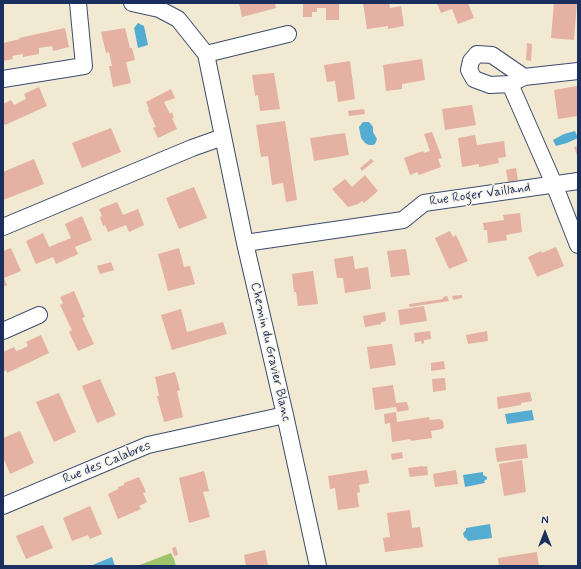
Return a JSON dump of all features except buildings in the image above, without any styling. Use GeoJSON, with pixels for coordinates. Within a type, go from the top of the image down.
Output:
{"type":"FeatureCollection","features":[{"type":"Feature","properties":{"kind":"street"},"geometry":{"type":"LineString","coordinates":[[3,79],[84,66],[78,3]]}},
{"type":"Feature","properties":{"kind":"street","name":"Chemin du Gravier Blanc"},"geometry":{"type":"LineString","coordinates":[[132,3],[159,9],[178,19],[206,54],[245,243],[318,566]]}},
{"type":"Feature","properties":{"kind":"street"},"geometry":{"type":"LineString","coordinates":[[206,54],[288,34]]}},
{"type":"Feature","properties":{"kind":"street"},"geometry":{"type":"LineString","coordinates":[[578,71],[517,81],[554,184],[578,245]]}},
{"type":"Feature","properties":{"kind":"street"},"geometry":{"type":"LineString","coordinates":[[3,227],[192,148],[223,137]]}},
{"type":"Feature","properties":{"kind":"street","name":"Rue Roger Vailland"},"geometry":{"type":"LineString","coordinates":[[245,243],[403,220],[424,203],[578,181]]}},
{"type":"Feature","properties":{"kind":"street"},"geometry":{"type":"LineString","coordinates":[[3,331],[39,315]]}},
{"type":"Feature","properties":{"kind":"street","name":"Rue des Calabres"},"geometry":{"type":"LineString","coordinates":[[3,506],[148,445],[285,415]]}},
{"type":"Feature","properties":{"kind":"green space"},"geometry":{"type":"Polygon","coordinates":[[[171,553],[176,566],[137,566],[171,553]]]}},
{"type":"Feature","properties":{"kind":"water"},"geometry":{"type":"Polygon","coordinates":[[[138,23],[144,26],[148,45],[138,48],[134,28],[138,23]]]}},
{"type":"Feature","properties":{"kind":"water"},"geometry":{"type":"Polygon","coordinates":[[[363,122],[369,122],[373,127],[373,132],[377,139],[373,145],[365,143],[361,138],[359,127],[363,122]]]}},
{"type":"Feature","properties":{"kind":"water"},"geometry":{"type":"Polygon","coordinates":[[[575,131],[578,138],[556,146],[553,140],[564,134],[575,131]]]}},
{"type":"Feature","properties":{"kind":"water"},"geometry":{"type":"Polygon","coordinates":[[[532,410],[534,420],[507,424],[505,414],[532,410]]]}},
{"type":"Feature","properties":{"kind":"water"},"geometry":{"type":"Polygon","coordinates":[[[483,472],[483,475],[487,477],[484,481],[485,483],[465,487],[463,475],[483,472]]]}},
{"type":"Feature","properties":{"kind":"water"},"geometry":{"type":"Polygon","coordinates":[[[490,524],[492,538],[468,541],[464,537],[463,533],[466,528],[490,524]]]}},
{"type":"Feature","properties":{"kind":"water"},"geometry":{"type":"Polygon","coordinates":[[[112,557],[115,566],[90,566],[112,557]]]}}]}
